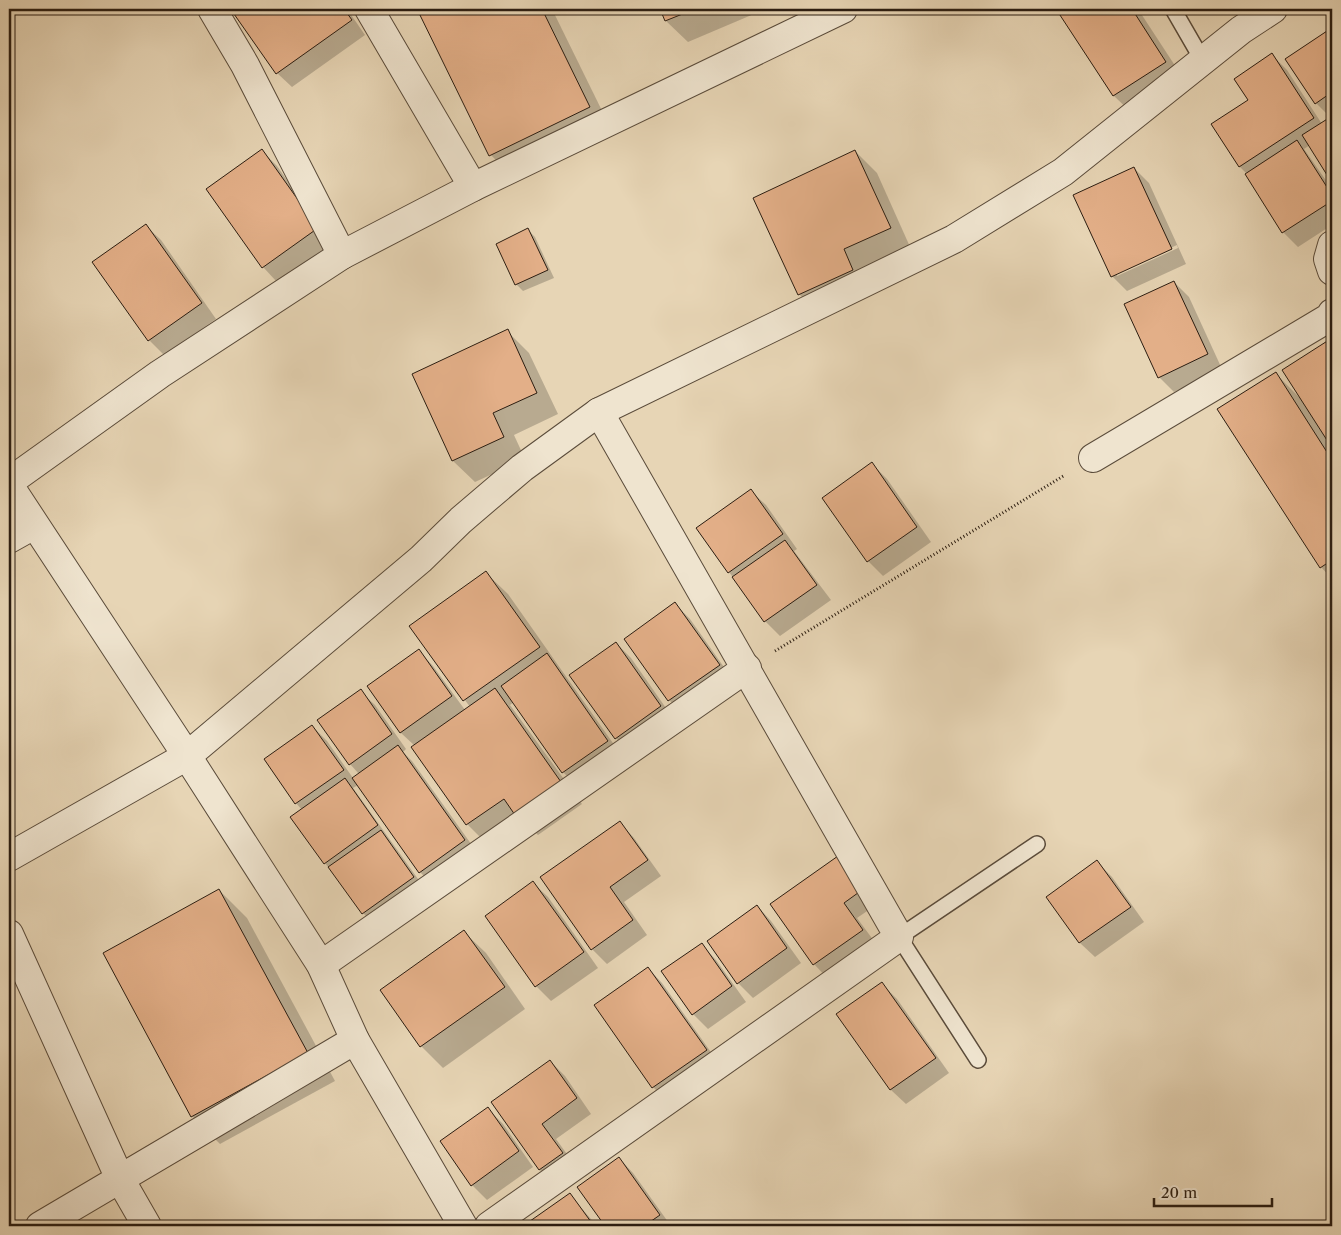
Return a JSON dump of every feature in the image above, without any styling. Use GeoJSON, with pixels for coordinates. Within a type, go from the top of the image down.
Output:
{"type":"FeatureCollection","features":[{"type":"Feature","properties":{"kind":"street"},"geometry":{"type":"LineString","coordinates":[[212,9],[245,64],[342,255]]}},
{"type":"Feature","properties":{"kind":"street"},"geometry":{"type":"LineString","coordinates":[[369,9],[473,187]]}},
{"type":"Feature","properties":{"kind":"street"},"geometry":{"type":"LineString","coordinates":[[463,1226],[355,1040],[321,965],[187,756],[34,525],[9,483],[160,374],[342,255],[473,187],[843,9]]}},
{"type":"Feature","properties":{"kind":"street"},"geometry":{"type":"LineString","coordinates":[[9,857],[187,756],[422,560],[461,520],[522,468],[599,412],[954,239],[1063,172],[1241,30],[1273,9]]}},
{"type":"Feature","properties":{"kind":"street"},"geometry":{"type":"LineString","coordinates":[[1332,245],[1328,259],[1332,271]]}},
{"type":"Feature","properties":{"kind":"street"},"geometry":{"type":"LineString","coordinates":[[1093,458],[1330,317],[1332,313]]}},
{"type":"Feature","properties":{"kind":"street"},"geometry":{"type":"LineString","coordinates":[[489,1226],[898,937],[747,668],[599,412]]}},
{"type":"Feature","properties":{"kind":"street"},"geometry":{"type":"LineString","coordinates":[[9,539],[34,525]]}},
{"type":"Feature","properties":{"kind":"street"},"geometry":{"type":"LineString","coordinates":[[321,965],[747,668]]}},
{"type":"Feature","properties":{"kind":"street"},"geometry":{"type":"LineString","coordinates":[[9,934],[120,1179],[147,1226]]}},
{"type":"Feature","properties":{"kind":"street"},"geometry":{"type":"LineString","coordinates":[[40,1226],[355,1040]]}},
{"type":"Feature","properties":{"kind":"lane"},"geometry":{"type":"LineString","coordinates":[[1173,9],[1203,61]]}},
{"type":"Feature","properties":{"kind":"lane"},"geometry":{"type":"LineString","coordinates":[[978,1060],[898,937],[1037,844]]}},
{"type":"Feature","properties":{"kind":"path"},"geometry":{"type":"LineString","coordinates":[[747,668],[1093,458]]}},
{"type":"Feature","properties":{"kind":"building"},"geometry":{"type":"Polygon","coordinates":[[[242,9],[280,9],[284,14],[291,9],[344,9],[352,20],[276,74],[234,14],[242,9]]]}},
{"type":"Feature","properties":{"kind":"building"},"geometry":{"type":"Polygon","coordinates":[[[417,9],[542,9],[590,107],[489,156],[417,9]]]}},
{"type":"Feature","properties":{"kind":"building"},"geometry":{"type":"Polygon","coordinates":[[[660,9],[695,9],[665,21],[660,9]]]}},
{"type":"Feature","properties":{"kind":"building"},"geometry":{"type":"Polygon","coordinates":[[[1056,9],[1132,9],[1166,62],[1113,96],[1056,9]]]}},
{"type":"Feature","properties":{"kind":"building"},"geometry":{"type":"Polygon","coordinates":[[[1327,31],[1332,40],[1332,92],[1315,104],[1285,59],[1327,31]]]}},
{"type":"Feature","properties":{"kind":"building"},"geometry":{"type":"Polygon","coordinates":[[[1272,53],[1314,118],[1239,167],[1211,124],[1248,100],[1234,79],[1272,53]]]}},
{"type":"Feature","properties":{"kind":"building"},"geometry":{"type":"Polygon","coordinates":[[[1332,116],[1332,183],[1302,135],[1332,116]]]}},
{"type":"Feature","properties":{"kind":"building"},"geometry":{"type":"Polygon","coordinates":[[[1297,140],[1332,195],[1332,201],[1282,233],[1245,174],[1297,140]]]}},
{"type":"Feature","properties":{"kind":"building"},"geometry":{"type":"Polygon","coordinates":[[[262,149],[318,228],[262,268],[206,189],[262,149]]]}},
{"type":"Feature","properties":{"kind":"building"},"geometry":{"type":"Polygon","coordinates":[[[855,150],[891,228],[844,249],[853,270],[798,295],[753,198],[855,150]]]}},
{"type":"Feature","properties":{"kind":"building"},"geometry":{"type":"Polygon","coordinates":[[[1134,167],[1172,249],[1111,277],[1073,195],[1134,167]]]}},
{"type":"Feature","properties":{"kind":"building"},"geometry":{"type":"Polygon","coordinates":[[[146,224],[202,303],[148,341],[92,262],[146,224]]]}},
{"type":"Feature","properties":{"kind":"building"},"geometry":{"type":"Polygon","coordinates":[[[528,228],[548,270],[515,285],[496,244],[528,228]]]}},
{"type":"Feature","properties":{"kind":"building"},"geometry":{"type":"Polygon","coordinates":[[[1174,281],[1208,354],[1158,378],[1124,304],[1174,281]]]}},
{"type":"Feature","properties":{"kind":"building"},"geometry":{"type":"Polygon","coordinates":[[[508,329],[537,393],[493,413],[504,437],[452,461],[412,374],[508,329]]]}},
{"type":"Feature","properties":{"kind":"building"},"geometry":{"type":"Polygon","coordinates":[[[1332,338],[1332,448],[1282,370],[1332,338]]]}},
{"type":"Feature","properties":{"kind":"building"},"geometry":{"type":"Polygon","coordinates":[[[1276,372],[1332,460],[1332,560],[1320,568],[1217,409],[1276,372]]]}},
{"type":"Feature","properties":{"kind":"building"},"geometry":{"type":"Polygon","coordinates":[[[872,462],[917,527],[867,562],[822,498],[872,462]]]}},
{"type":"Feature","properties":{"kind":"building"},"geometry":{"type":"Polygon","coordinates":[[[751,489],[783,534],[728,573],[696,528],[751,489]]]}},
{"type":"Feature","properties":{"kind":"building"},"geometry":{"type":"Polygon","coordinates":[[[785,540],[817,585],[764,622],[732,577],[785,540]]]}},
{"type":"Feature","properties":{"kind":"building"},"geometry":{"type":"Polygon","coordinates":[[[486,571],[540,647],[463,701],[409,626],[486,571]]]}},
{"type":"Feature","properties":{"kind":"building"},"geometry":{"type":"Polygon","coordinates":[[[675,602],[720,665],[668,701],[624,639],[675,602]]]}},
{"type":"Feature","properties":{"kind":"building"},"geometry":{"type":"Polygon","coordinates":[[[616,642],[661,706],[615,739],[569,675],[616,642]]]}},
{"type":"Feature","properties":{"kind":"building"},"geometry":{"type":"Polygon","coordinates":[[[419,649],[452,696],[400,733],[367,686],[419,649]]]}},
{"type":"Feature","properties":{"kind":"building"},"geometry":{"type":"Polygon","coordinates":[[[547,653],[608,741],[562,773],[501,686],[547,653]]]}},
{"type":"Feature","properties":{"kind":"building"},"geometry":{"type":"Polygon","coordinates":[[[495,688],[561,782],[515,815],[504,799],[466,825],[411,747],[495,688]]]}},
{"type":"Feature","properties":{"kind":"building"},"geometry":{"type":"Polygon","coordinates":[[[361,689],[392,734],[349,765],[317,720],[361,689]]]}},
{"type":"Feature","properties":{"kind":"building"},"geometry":{"type":"Polygon","coordinates":[[[312,725],[344,770],[295,804],[264,759],[312,725]]]}},
{"type":"Feature","properties":{"kind":"building"},"geometry":{"type":"Polygon","coordinates":[[[398,745],[465,840],[419,873],[352,778],[398,745]]]}},
{"type":"Feature","properties":{"kind":"building"},"geometry":{"type":"Polygon","coordinates":[[[345,778],[378,825],[324,864],[290,817],[345,778]]]}},
{"type":"Feature","properties":{"kind":"building"},"geometry":{"type":"Polygon","coordinates":[[[620,821],[648,860],[610,887],[633,920],[591,950],[540,877],[620,821]]]}},
{"type":"Feature","properties":{"kind":"building"},"geometry":{"type":"Polygon","coordinates":[[[381,830],[414,877],[362,914],[328,867],[381,830]]]}},
{"type":"Feature","properties":{"kind":"building"},"geometry":{"type":"Polygon","coordinates":[[[838,856],[862,890],[844,903],[863,930],[813,965],[770,904],[838,856]]]}},
{"type":"Feature","properties":{"kind":"building"},"geometry":{"type":"Polygon","coordinates":[[[1097,860],[1131,907],[1079,943],[1046,897],[1097,860]]]}},
{"type":"Feature","properties":{"kind":"building"},"geometry":{"type":"Polygon","coordinates":[[[533,881],[584,952],[535,987],[485,916],[533,881]]]}},
{"type":"Feature","properties":{"kind":"building"},"geometry":{"type":"Polygon","coordinates":[[[219,889],[308,1053],[191,1117],[103,953],[219,889]]]}},
{"type":"Feature","properties":{"kind":"building"},"geometry":{"type":"Polygon","coordinates":[[[757,905],[787,948],[737,984],[707,941],[757,905]]]}},
{"type":"Feature","properties":{"kind":"building"},"geometry":{"type":"Polygon","coordinates":[[[464,930],[505,987],[420,1047],[380,990],[464,930]]]}},
{"type":"Feature","properties":{"kind":"building"},"geometry":{"type":"Polygon","coordinates":[[[702,943],[732,986],[692,1015],[661,971],[702,943]]]}},
{"type":"Feature","properties":{"kind":"building"},"geometry":{"type":"Polygon","coordinates":[[[648,967],[707,1050],[652,1088],[594,1005],[648,967]]]}},
{"type":"Feature","properties":{"kind":"building"},"geometry":{"type":"Polygon","coordinates":[[[882,982],[936,1058],[890,1090],[836,1014],[882,982]]]}},
{"type":"Feature","properties":{"kind":"building"},"geometry":{"type":"Polygon","coordinates":[[[550,1060],[577,1098],[542,1124],[563,1153],[539,1170],[491,1102],[550,1060]]]}},
{"type":"Feature","properties":{"kind":"building"},"geometry":{"type":"Polygon","coordinates":[[[488,1107],[519,1151],[471,1186],[440,1141],[488,1107]]]}},
{"type":"Feature","properties":{"kind":"building"},"geometry":{"type":"Polygon","coordinates":[[[619,1157],[660,1215],[644,1226],[605,1226],[577,1187],[619,1157]]]}},
{"type":"Feature","properties":{"kind":"building"},"geometry":{"type":"Polygon","coordinates":[[[570,1193],[594,1226],[523,1226],[570,1193]]]}}]}
